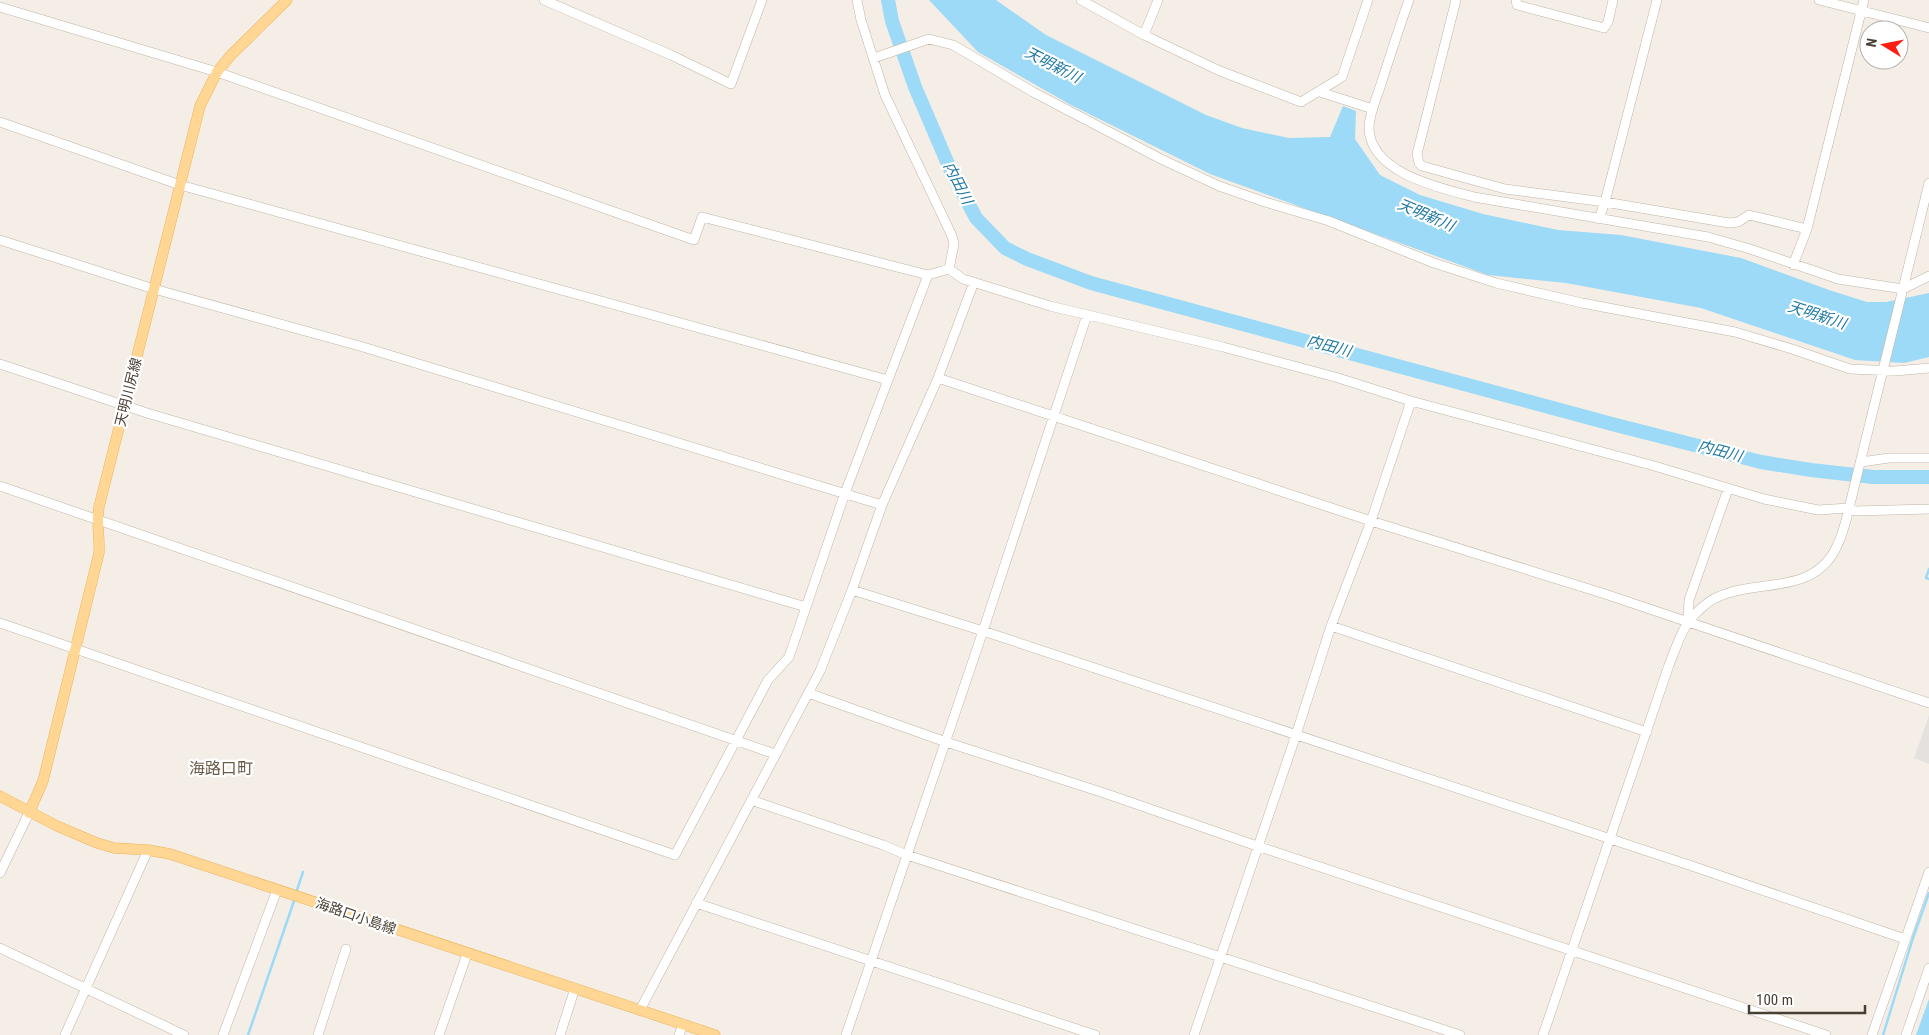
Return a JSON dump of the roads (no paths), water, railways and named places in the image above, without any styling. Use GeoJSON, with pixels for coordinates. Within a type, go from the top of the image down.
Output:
{"type":"FeatureCollection","features":[{"type":"Feature","properties":{"kind":"main road","name":"天明川尻線"},"geometry":{"type":"LineString","coordinates":[[29,813],[42,781],[99,553],[100,534],[97,518],[200,106],[216,72],[288,0]]}},
{"type":"Feature","properties":{"kind":"main road","name":"海路口小島線"},"geometry":{"type":"LineString","coordinates":[[0,796],[29,813],[97,843],[114,848],[148,850],[170,854],[466,954],[715,1035]]}},
{"type":"Feature","properties":{"kind":"street"},"geometry":{"type":"LineString","coordinates":[[544,0],[671,55],[731,84],[762,0]]}},
{"type":"Feature","properties":{"kind":"street"},"geometry":{"type":"LineString","coordinates":[[856,0],[893,113],[952,236],[954,244],[949,269]]}},
{"type":"Feature","properties":{"kind":"street"},"geometry":{"type":"LineString","coordinates":[[1080,0],[1144,35],[1220,71],[1298,102],[1306,101],[1342,77],[1368,0]]}},
{"type":"Feature","properties":{"kind":"street"},"geometry":{"type":"LineString","coordinates":[[1144,35],[1158,0]]}},
{"type":"Feature","properties":{"kind":"street"},"geometry":{"type":"LineString","coordinates":[[1409,0],[1373,109],[1369,128],[1373,143],[1383,159],[1396,169],[1437,188],[1474,197],[1708,237],[1750,248],[1793,265],[1838,279],[1904,289],[1929,276]]}},
{"type":"Feature","properties":{"kind":"street"},"geometry":{"type":"LineString","coordinates":[[1456,0],[1417,154],[1419,163],[1422,166],[1505,189],[1606,202],[1734,223],[1749,215],[1807,228]]}},
{"type":"Feature","properties":{"kind":"street"},"geometry":{"type":"LineString","coordinates":[[1516,0],[1518,4],[1604,28],[1608,25],[1613,0]]}},
{"type":"Feature","properties":{"kind":"street"},"geometry":{"type":"LineString","coordinates":[[1599,219],[1606,202],[1656,0]]}},
{"type":"Feature","properties":{"kind":"street"},"geometry":{"type":"LineString","coordinates":[[1819,0],[1929,28]]}},
{"type":"Feature","properties":{"kind":"street"},"geometry":{"type":"LineString","coordinates":[[1793,265],[1807,228],[1864,0]]}},
{"type":"Feature","properties":{"kind":"street"},"geometry":{"type":"LineString","coordinates":[[0,7],[216,72],[694,240],[702,217],[928,275],[949,269],[963,278],[1050,306],[1223,347],[1335,377],[1411,401],[1651,465],[1764,499],[1818,510],[1849,508],[1855,511],[1929,509]]}},
{"type":"Feature","properties":{"kind":"street"},"geometry":{"type":"LineString","coordinates":[[874,58],[929,39],[953,45],[1042,96],[1161,159],[1220,186],[1264,202],[1329,221],[1434,263],[1496,283],[1582,303],[1736,332],[1850,369],[1883,371],[1929,368]]}},
{"type":"Feature","properties":{"kind":"street"},"geometry":{"type":"LineString","coordinates":[[1320,92],[1373,109]]}},
{"type":"Feature","properties":{"kind":"street"},"geometry":{"type":"LineString","coordinates":[[0,122],[180,185],[888,380]]}},
{"type":"Feature","properties":{"kind":"street"},"geometry":{"type":"LineString","coordinates":[[1688,622],[1711,600],[1720,595],[1739,590],[1791,583],[1813,573],[1836,549],[1861,462],[1929,183]]}},
{"type":"Feature","properties":{"kind":"street"},"geometry":{"type":"LineString","coordinates":[[0,240],[154,289],[364,347],[882,504]]}},
{"type":"Feature","properties":{"kind":"street"},"geometry":{"type":"LineString","coordinates":[[0,623],[675,855],[768,680],[789,657],[845,493],[928,275]]}},
{"type":"Feature","properties":{"kind":"street"},"geometry":{"type":"LineString","coordinates":[[640,1010],[820,671],[852,590],[882,504],[938,378],[974,282]]}},
{"type":"Feature","properties":{"kind":"street"},"geometry":{"type":"LineString","coordinates":[[846,1035],[1088,315]]}},
{"type":"Feature","properties":{"kind":"street"},"geometry":{"type":"LineString","coordinates":[[0,364],[124,406],[806,607]]}},
{"type":"Feature","properties":{"kind":"street"},"geometry":{"type":"LineString","coordinates":[[938,378],[1371,521],[1688,622],[1929,703]]}},
{"type":"Feature","properties":{"kind":"street"},"geometry":{"type":"LineString","coordinates":[[1194,1035],[1331,626],[1371,521],[1411,401]]}},
{"type":"Feature","properties":{"kind":"street"},"geometry":{"type":"LineString","coordinates":[[1861,462],[1889,458],[1929,458]]}},
{"type":"Feature","properties":{"kind":"street"},"geometry":{"type":"LineString","coordinates":[[0,486],[775,754]]}},
{"type":"Feature","properties":{"kind":"street"},"geometry":{"type":"LineString","coordinates":[[1543,1035],[1669,665],[1688,622],[1689,600],[1728,489]]}},
{"type":"Feature","properties":{"kind":"street"},"geometry":{"type":"LineString","coordinates":[[852,590],[983,631],[1692,866],[1905,939]]}},
{"type":"Feature","properties":{"kind":"street"},"geometry":{"type":"LineString","coordinates":[[1331,626],[1646,732]]}},
{"type":"Feature","properties":{"kind":"street"},"geometry":{"type":"LineString","coordinates":[[808,693],[946,742],[1117,797],[1257,846],[1826,1035]]}},
{"type":"Feature","properties":{"kind":"street"},"geometry":{"type":"LineString","coordinates":[[751,800],[907,855],[1460,1035]]}},
{"type":"Feature","properties":{"kind":"street"},"geometry":{"type":"LineString","coordinates":[[0,873],[29,813]]}},
{"type":"Feature","properties":{"kind":"street"},"geometry":{"type":"LineString","coordinates":[[64,1035],[148,850]]}},
{"type":"Feature","properties":{"kind":"street"},"geometry":{"type":"LineString","coordinates":[[1872,1035],[1929,872]]}},
{"type":"Feature","properties":{"kind":"street"},"geometry":{"type":"LineString","coordinates":[[223,1035],[277,890]]}},
{"type":"Feature","properties":{"kind":"street"},"geometry":{"type":"LineString","coordinates":[[696,903],[1095,1035]]}},
{"type":"Feature","properties":{"kind":"street"},"geometry":{"type":"LineString","coordinates":[[0,948],[184,1035]]}},
{"type":"Feature","properties":{"kind":"street"},"geometry":{"type":"LineString","coordinates":[[318,1035],[346,949]]}},
{"type":"Feature","properties":{"kind":"street"},"geometry":{"type":"LineString","coordinates":[[440,1035],[466,954]]}},
{"type":"Feature","properties":{"kind":"street"},"geometry":{"type":"LineString","coordinates":[[1906,1035],[1929,968]]}},
{"type":"Feature","properties":{"kind":"street"},"geometry":{"type":"LineString","coordinates":[[560,1035],[575,988]]}},
{"type":"Feature","properties":{"kind":"street"},"geometry":{"type":"LineString","coordinates":[[679,1035],[683,1024]]}},
{"type":"Feature","properties":{"kind":"water","name":"天明新川"},"geometry":{"type":"Polygon","coordinates":[[[929,0],[996,0],[1046,35],[1206,115],[1242,128],[1289,138],[1330,137],[1343,106],[1356,111],[1355,139],[1380,175],[1420,195],[1483,214],[1558,230],[1621,235],[1741,258],[1867,302],[1886,302],[1929,293],[1929,357],[1904,363],[1855,360],[1701,308],[1566,283],[1488,275],[1210,174],[1071,105],[978,52],[929,0]]]}},
{"type":"Feature","properties":{"kind":"water"},"geometry":{"type":"Polygon","coordinates":[[[1929,999],[1929,1035],[1916,1035],[1929,999]]]}},
{"type":"Feature","properties":{"kind":"waterway","name":"内田川"},"geometry":{"type":"LineString","coordinates":[[888,0],[892,21],[915,87],[951,171],[976,218],[1005,248],[1027,259],[1091,283],[1612,424],[1761,462],[1873,477],[1929,477]]}},
{"type":"Feature","properties":{"kind":"waterway"},"geometry":{"type":"LineString","coordinates":[[1929,569],[1926,578],[1929,579]]}},
{"type":"Feature","properties":{"kind":"waterway"},"geometry":{"type":"LineString","coordinates":[[297,890],[303,872]]}},
{"type":"Feature","properties":{"kind":"waterway"},"geometry":{"type":"LineString","coordinates":[[1883,1035],[1929,893]]}},
{"type":"Feature","properties":{"kind":"waterway"},"geometry":{"type":"LineString","coordinates":[[248,1035],[294,901]]}},
{"type":"Feature","properties":{"kind":"district","name":"海路口町"},"geometry":{"type":"Point","coordinates":[221,768]}}]}
